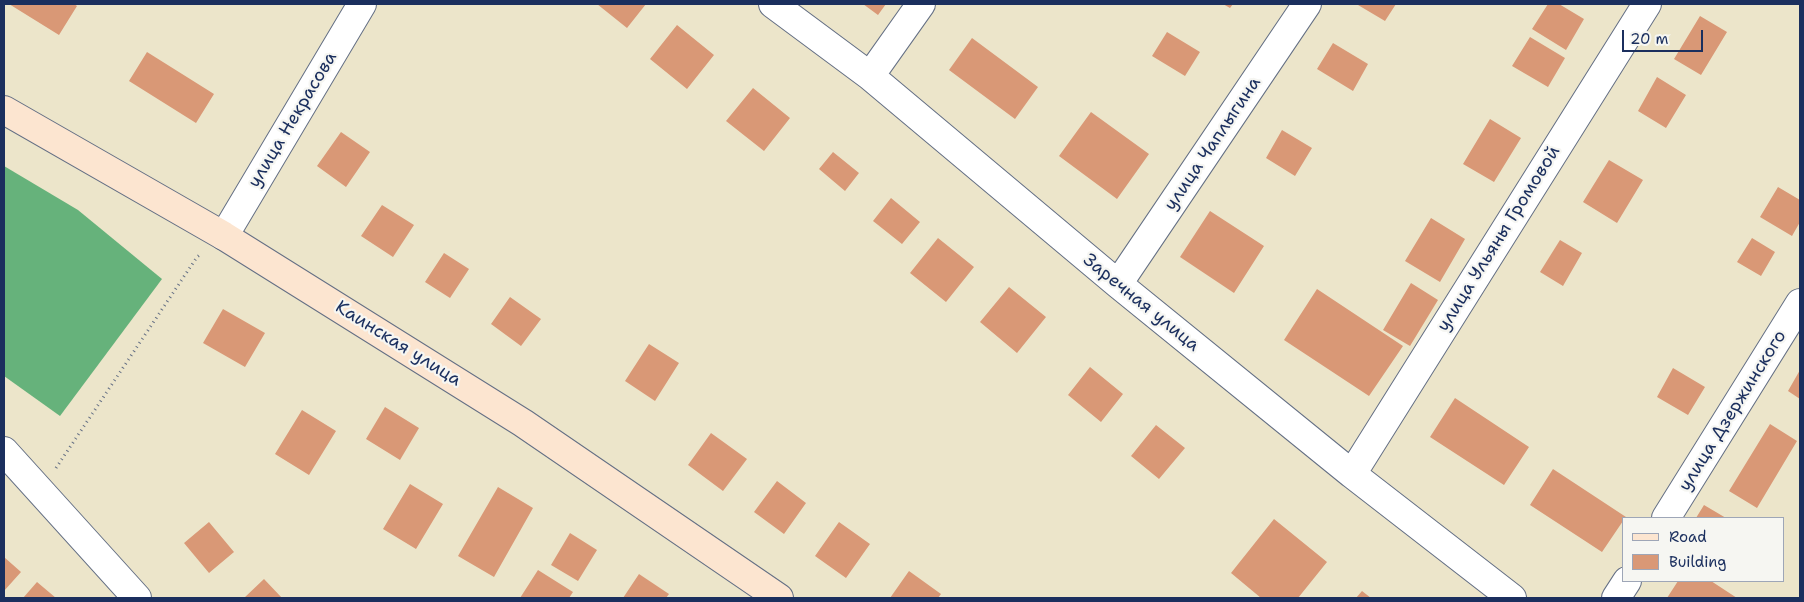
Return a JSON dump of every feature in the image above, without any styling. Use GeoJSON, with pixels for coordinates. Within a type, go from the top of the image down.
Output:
{"type":"FeatureCollection","features":[{"type":"Feature","properties":{"kind":"main road","name":"Каинская улица"},"geometry":{"type":"LineString","coordinates":[[4,110],[224,236],[523,423],[779,598]]}},
{"type":"Feature","properties":{"kind":"street","name":"улица Некрасова"},"geometry":{"type":"LineString","coordinates":[[224,236],[362,4]]}},
{"type":"Feature","properties":{"kind":"street","name":"Заречная улица"},"geometry":{"type":"LineString","coordinates":[[773,4],[870,76],[1118,284],[1352,474],[1512,598]]}},
{"type":"Feature","properties":{"kind":"street"},"geometry":{"type":"LineString","coordinates":[[870,76],[921,4]]}},
{"type":"Feature","properties":{"kind":"street","name":"улица Чаплыгина"},"geometry":{"type":"LineString","coordinates":[[1118,284],[1307,4]]}},
{"type":"Feature","properties":{"kind":"street","name":"улица Ульяны Громовой"},"geometry":{"type":"LineString","coordinates":[[1352,474],[1647,4]]}},
{"type":"Feature","properties":{"kind":"street","name":"улица Дзержинского"},"geometry":{"type":"LineString","coordinates":[[1667,517],[1800,303]]}},
{"type":"Feature","properties":{"kind":"street"},"geometry":{"type":"LineString","coordinates":[[4,451],[137,598]]}},
{"type":"Feature","properties":{"kind":"street"},"geometry":{"type":"LineString","coordinates":[[1616,598],[1626,582]]}},
{"type":"Feature","properties":{"kind":"path"},"geometry":{"type":"LineString","coordinates":[[41,492],[197,257],[224,236]]}},
{"type":"Feature","properties":{"kind":"green space"},"geometry":{"type":"Polygon","coordinates":[[[4,166],[78,210],[162,279],[60,416],[4,376],[4,166]]]}},
{"type":"Feature","properties":{"kind":"building"},"geometry":{"type":"Polygon","coordinates":[[[9,4],[74,4],[77,6],[59,35],[9,4]]]}},
{"type":"Feature","properties":{"kind":"building"},"geometry":{"type":"Polygon","coordinates":[[[597,4],[646,4],[627,28],[597,4]]]}},
{"type":"Feature","properties":{"kind":"building"},"geometry":{"type":"Polygon","coordinates":[[[863,4],[886,4],[878,15],[863,4]]]}},
{"type":"Feature","properties":{"kind":"building"},"geometry":{"type":"Polygon","coordinates":[[[1223,4],[1233,4],[1230,8],[1223,4]]]}},
{"type":"Feature","properties":{"kind":"building"},"geometry":{"type":"Polygon","coordinates":[[[1358,4],[1396,4],[1385,21],[1358,4]]]}},
{"type":"Feature","properties":{"kind":"building"},"geometry":{"type":"Polygon","coordinates":[[[1548,4],[1559,4],[1584,19],[1566,50],[1532,29],[1548,4]]]}},
{"type":"Feature","properties":{"kind":"building"},"geometry":{"type":"Polygon","coordinates":[[[1700,16],[1727,32],[1701,75],[1674,59],[1700,16]]]}},
{"type":"Feature","properties":{"kind":"building"},"geometry":{"type":"Polygon","coordinates":[[[677,25],[714,55],[687,89],[650,59],[677,25]]]}},
{"type":"Feature","properties":{"kind":"building"},"geometry":{"type":"Polygon","coordinates":[[[1167,32],[1200,52],[1185,76],[1152,56],[1167,32]]]}},
{"type":"Feature","properties":{"kind":"building"},"geometry":{"type":"Polygon","coordinates":[[[1530,37],[1565,58],[1548,87],[1512,66],[1530,37]]]}},
{"type":"Feature","properties":{"kind":"building"},"geometry":{"type":"Polygon","coordinates":[[[972,38],[1038,87],[1015,119],[949,70],[972,38]]]}},
{"type":"Feature","properties":{"kind":"building"},"geometry":{"type":"Polygon","coordinates":[[[1333,43],[1368,64],[1353,91],[1317,69],[1333,43]]]}},
{"type":"Feature","properties":{"kind":"building"},"geometry":{"type":"Polygon","coordinates":[[[147,52],[214,94],[196,123],[129,81],[147,52]]]}},
{"type":"Feature","properties":{"kind":"building"},"geometry":{"type":"Polygon","coordinates":[[[1657,77],[1686,95],[1666,128],[1638,111],[1657,77]]]}},
{"type":"Feature","properties":{"kind":"building"},"geometry":{"type":"Polygon","coordinates":[[[753,88],[790,118],[764,151],[726,121],[753,88]]]}},
{"type":"Feature","properties":{"kind":"building"},"geometry":{"type":"Polygon","coordinates":[[[1091,112],[1149,154],[1117,199],[1059,156],[1091,112]]]}},
{"type":"Feature","properties":{"kind":"building"},"geometry":{"type":"Polygon","coordinates":[[[1490,119],[1521,138],[1494,182],[1463,164],[1490,119]]]}},
{"type":"Feature","properties":{"kind":"building"},"geometry":{"type":"Polygon","coordinates":[[[1282,130],[1312,148],[1295,176],[1266,158],[1282,130]]]}},
{"type":"Feature","properties":{"kind":"building"},"geometry":{"type":"Polygon","coordinates":[[[341,132],[370,152],[346,187],[317,166],[341,132]]]}},
{"type":"Feature","properties":{"kind":"building"},"geometry":{"type":"Polygon","coordinates":[[[833,152],[859,173],[845,191],[819,169],[833,152]]]}},
{"type":"Feature","properties":{"kind":"building"},"geometry":{"type":"Polygon","coordinates":[[[1609,160],[1643,180],[1617,223],[1583,202],[1609,160]]]}},
{"type":"Feature","properties":{"kind":"building"},"geometry":{"type":"Polygon","coordinates":[[[1778,187],[1800,200],[1800,222],[1792,236],[1760,217],[1778,187]]]}},
{"type":"Feature","properties":{"kind":"building"},"geometry":{"type":"Polygon","coordinates":[[[891,198],[920,222],[902,244],[873,221],[891,198]]]}},
{"type":"Feature","properties":{"kind":"building"},"geometry":{"type":"Polygon","coordinates":[[[382,205],[414,225],[393,257],[361,236],[382,205]]]}},
{"type":"Feature","properties":{"kind":"building"},"geometry":{"type":"Polygon","coordinates":[[[1210,211],[1264,246],[1234,293],[1180,257],[1210,211]]]}},
{"type":"Feature","properties":{"kind":"building"},"geometry":{"type":"Polygon","coordinates":[[[1431,218],[1465,239],[1440,282],[1405,261],[1431,218]]]}},
{"type":"Feature","properties":{"kind":"building"},"geometry":{"type":"Polygon","coordinates":[[[938,238],[974,267],[946,302],[910,273],[938,238]]]}},
{"type":"Feature","properties":{"kind":"building"},"geometry":{"type":"Polygon","coordinates":[[[1752,238],[1775,252],[1761,276],[1737,262],[1752,238]]]}},
{"type":"Feature","properties":{"kind":"building"},"geometry":{"type":"Polygon","coordinates":[[[1560,240],[1582,253],[1563,286],[1540,272],[1560,240]]]}},
{"type":"Feature","properties":{"kind":"building"},"geometry":{"type":"Polygon","coordinates":[[[444,253],[469,269],[450,298],[425,282],[444,253]]]}},
{"type":"Feature","properties":{"kind":"building"},"geometry":{"type":"Polygon","coordinates":[[[1411,283],[1438,300],[1410,346],[1383,330],[1411,283]]]}},
{"type":"Feature","properties":{"kind":"building"},"geometry":{"type":"Polygon","coordinates":[[[1009,287],[1046,317],[1017,353],[980,322],[1009,287]]]}},
{"type":"Feature","properties":{"kind":"building"},"geometry":{"type":"Polygon","coordinates":[[[1317,289],[1403,346],[1369,396],[1284,340],[1317,289]]]}},
{"type":"Feature","properties":{"kind":"building"},"geometry":{"type":"Polygon","coordinates":[[[510,297],[541,319],[521,346],[491,324],[510,297]]]}},
{"type":"Feature","properties":{"kind":"building"},"geometry":{"type":"Polygon","coordinates":[[[223,309],[265,333],[245,367],[203,343],[223,309]]]}},
{"type":"Feature","properties":{"kind":"building"},"geometry":{"type":"Polygon","coordinates":[[[649,344],[679,363],[655,401],[625,381],[649,344]]]}},
{"type":"Feature","properties":{"kind":"building"},"geometry":{"type":"Polygon","coordinates":[[[1090,367],[1123,394],[1101,422],[1068,395],[1090,367]]]}},
{"type":"Feature","properties":{"kind":"building"},"geometry":{"type":"Polygon","coordinates":[[[1673,368],[1705,387],[1688,415],[1657,397],[1673,368]]]}},
{"type":"Feature","properties":{"kind":"building"},"geometry":{"type":"Polygon","coordinates":[[[1800,370],[1800,399],[1788,391],[1800,370]]]}},
{"type":"Feature","properties":{"kind":"building"},"geometry":{"type":"Polygon","coordinates":[[[1455,398],[1529,447],[1504,485],[1430,437],[1455,398]]]}},
{"type":"Feature","properties":{"kind":"building"},"geometry":{"type":"Polygon","coordinates":[[[385,407],[419,428],[400,460],[366,439],[385,407]]]}},
{"type":"Feature","properties":{"kind":"building"},"geometry":{"type":"Polygon","coordinates":[[[302,410],[336,431],[309,475],[275,454],[302,410]]]}},
{"type":"Feature","properties":{"kind":"building"},"geometry":{"type":"Polygon","coordinates":[[[1770,424],[1797,441],[1757,508],[1729,491],[1770,424]]]}},
{"type":"Feature","properties":{"kind":"building"},"geometry":{"type":"Polygon","coordinates":[[[1156,425],[1185,448],[1159,479],[1131,456],[1156,425]]]}},
{"type":"Feature","properties":{"kind":"building"},"geometry":{"type":"Polygon","coordinates":[[[711,433],[747,459],[723,491],[688,465],[711,433]]]}},
{"type":"Feature","properties":{"kind":"building"},"geometry":{"type":"Polygon","coordinates":[[[1553,469],[1626,517],[1622,517],[1622,522],[1602,552],[1530,505],[1553,469]]]}},
{"type":"Feature","properties":{"kind":"building"},"geometry":{"type":"Polygon","coordinates":[[[777,481],[806,503],[784,534],[754,512],[777,481]]]}},
{"type":"Feature","properties":{"kind":"building"},"geometry":{"type":"Polygon","coordinates":[[[410,484],[443,504],[416,549],[383,529],[410,484]]]}},
{"type":"Feature","properties":{"kind":"building"},"geometry":{"type":"Polygon","coordinates":[[[498,487],[533,508],[494,577],[458,556],[498,487]]]}},
{"type":"Feature","properties":{"kind":"building"},"geometry":{"type":"Polygon","coordinates":[[[1704,505],[1724,517],[1697,517],[1704,505]]]}},
{"type":"Feature","properties":{"kind":"building"},"geometry":{"type":"Polygon","coordinates":[[[1274,519],[1327,562],[1298,598],[1261,598],[1231,573],[1274,519]]]}},
{"type":"Feature","properties":{"kind":"building"},"geometry":{"type":"Polygon","coordinates":[[[209,522],[234,552],[209,573],[184,543],[209,522]]]}},
{"type":"Feature","properties":{"kind":"building"},"geometry":{"type":"Polygon","coordinates":[[[839,522],[870,544],[846,578],[815,556],[839,522]]]}},
{"type":"Feature","properties":{"kind":"building"},"geometry":{"type":"Polygon","coordinates":[[[570,533],[597,550],[578,581],[551,565],[570,533]]]}},
{"type":"Feature","properties":{"kind":"building"},"geometry":{"type":"Polygon","coordinates":[[[4,557],[21,572],[4,591],[4,557]]]}},
{"type":"Feature","properties":{"kind":"building"},"geometry":{"type":"Polygon","coordinates":[[[538,570],[573,592],[569,598],[520,598],[538,570]]]}},
{"type":"Feature","properties":{"kind":"building"},"geometry":{"type":"Polygon","coordinates":[[[909,571],[941,594],[938,598],[890,598],[909,571]]]}},
{"type":"Feature","properties":{"kind":"building"},"geometry":{"type":"Polygon","coordinates":[[[639,574],[669,594],[666,598],[623,598],[639,574]]]}},
{"type":"Feature","properties":{"kind":"building"},"geometry":{"type":"Polygon","coordinates":[[[264,579],[282,598],[244,598],[264,579]]]}},
{"type":"Feature","properties":{"kind":"building"},"geometry":{"type":"Polygon","coordinates":[[[37,582],[56,598],[23,598],[37,582]]]}},
{"type":"Feature","properties":{"kind":"building"},"geometry":{"type":"Polygon","coordinates":[[[1677,582],[1713,582],[1737,598],[1667,598],[1677,582]]]}},
{"type":"Feature","properties":{"kind":"building"},"geometry":{"type":"Polygon","coordinates":[[[1362,591],[1371,598],[1356,598],[1362,591]]]}}]}
